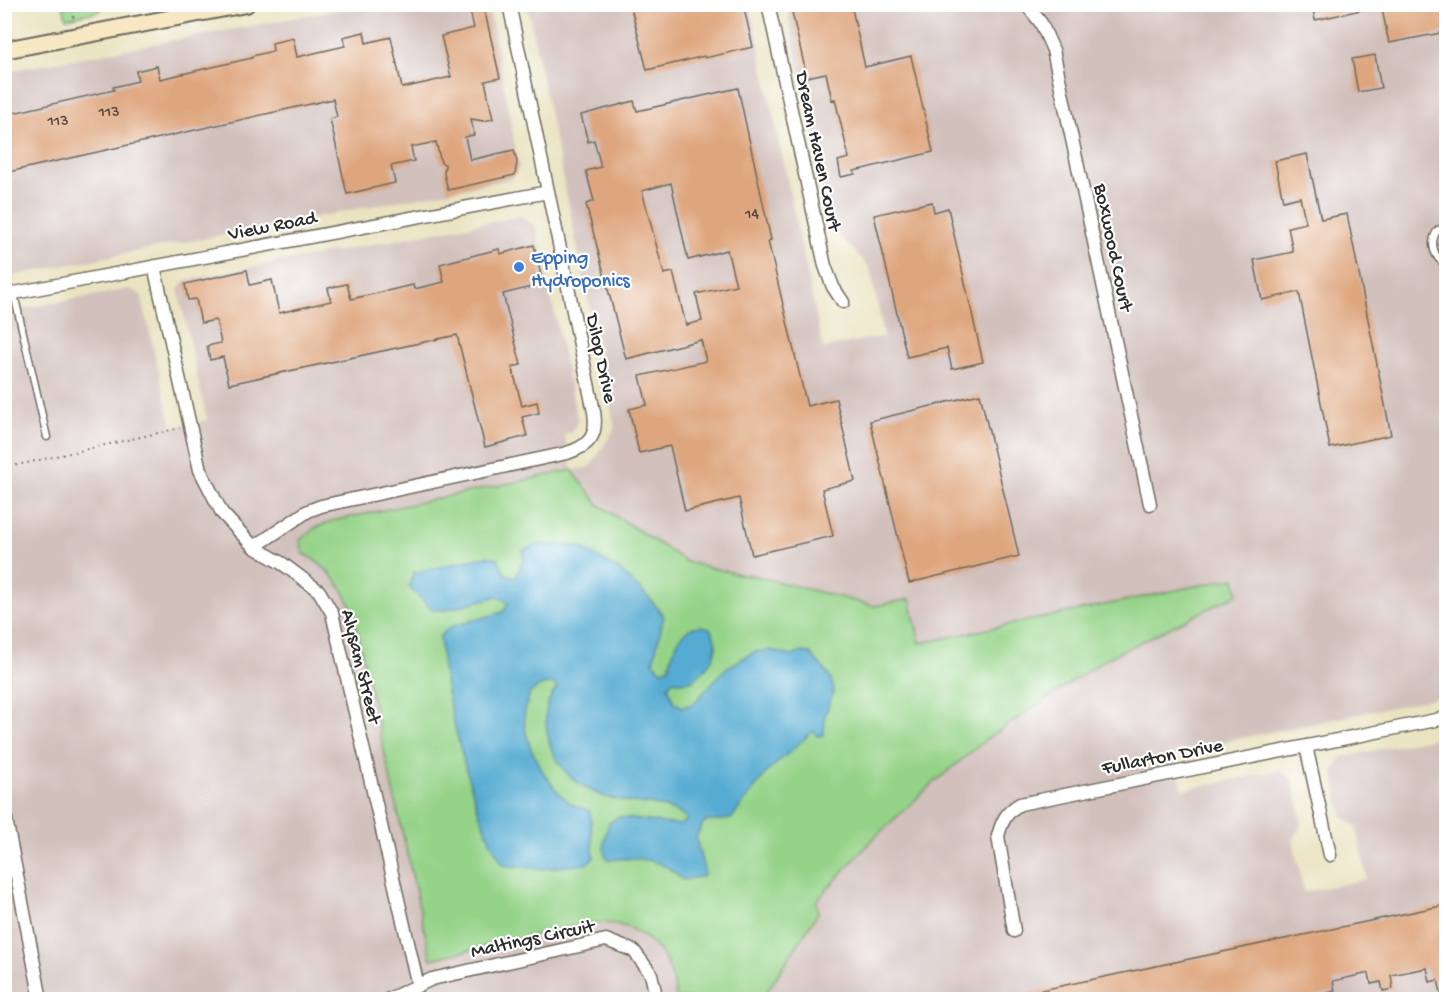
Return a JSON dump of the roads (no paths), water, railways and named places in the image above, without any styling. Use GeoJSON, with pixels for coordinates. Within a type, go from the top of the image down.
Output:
{"type":"FeatureCollection","features":[{"type":"Feature","properties":{"kind":"street"},"geometry":{"type":"LineString","coordinates":[[4,50],[246,4]]}},
{"type":"Feature","properties":{"kind":"street","name":"Dilop Drive"},"geometry":{"type":"LineString","coordinates":[[254,547],[308,511],[321,506],[567,453],[586,445],[594,429],[594,411],[509,4]]}},
{"type":"Feature","properties":{"kind":"street","name":"Dream Haven Court"},"geometry":{"type":"LineString","coordinates":[[768,4],[825,266],[833,287],[843,302]]}},
{"type":"Feature","properties":{"kind":"street","name":"Boxwood Court"},"geometry":{"type":"LineString","coordinates":[[1026,4],[1041,23],[1053,50],[1150,504]]}},
{"type":"Feature","properties":{"kind":"street","name":"View Road"},"geometry":{"type":"LineString","coordinates":[[9,294],[548,192]]}},
{"type":"Feature","properties":{"kind":"street","name":"Alysam Street"},"geometry":{"type":"LineString","coordinates":[[154,266],[200,470],[214,500],[222,513],[254,547],[283,564],[319,591],[332,613],[418,986]]}},
{"type":"Feature","properties":{"kind":"street","name":"Fullarton Drive"},"geometry":{"type":"LineString","coordinates":[[1014,931],[998,836],[1002,821],[1009,811],[1020,804],[1446,718]]}},
{"type":"Feature","properties":{"kind":"street"},"geometry":{"type":"LineString","coordinates":[[1306,747],[1330,855]]}},
{"type":"Feature","properties":{"kind":"street"},"geometry":{"type":"LineString","coordinates":[[4,809],[41,999]]}},
{"type":"Feature","properties":{"kind":"street","name":"Maltings Circuit"},"geometry":{"type":"LineString","coordinates":[[387,999],[432,979],[606,940],[634,951],[651,974],[657,999]]}},
{"type":"Feature","properties":{"kind":"lane"},"geometry":{"type":"LineString","coordinates":[[1446,227],[1438,230],[1433,240],[1436,256],[1446,264]]}},
{"type":"Feature","properties":{"kind":"lane"},"geometry":{"type":"LineString","coordinates":[[9,294],[47,437]]}},
{"type":"Feature","properties":{"kind":"water"},"geometry":{"type":"Polygon","coordinates":[[[538,544],[579,546],[621,571],[650,599],[664,616],[653,662],[661,670],[669,668],[673,652],[686,631],[701,626],[710,628],[716,646],[713,657],[705,669],[694,679],[683,682],[673,680],[668,686],[674,702],[682,707],[693,704],[726,668],[754,652],[771,650],[792,656],[801,652],[810,653],[831,679],[834,690],[825,716],[824,735],[817,736],[813,731],[767,772],[731,819],[704,822],[696,837],[704,876],[682,880],[659,863],[630,858],[610,860],[606,858],[605,836],[609,823],[618,817],[680,825],[686,821],[686,817],[662,807],[606,797],[583,786],[564,770],[552,749],[546,723],[546,710],[557,688],[554,684],[542,685],[530,693],[525,711],[527,735],[537,761],[552,785],[571,804],[590,811],[594,858],[586,864],[541,869],[503,865],[490,841],[472,789],[452,715],[440,636],[450,627],[503,612],[508,602],[497,596],[446,610],[433,610],[409,587],[413,573],[487,556],[498,558],[505,574],[515,577],[523,561],[523,550],[538,544]]]}},
{"type":"Feature","properties":{"kind":"place","name":"Epping Hydroponics"},"geometry":{"type":"Point","coordinates":[519,267]}}]}
